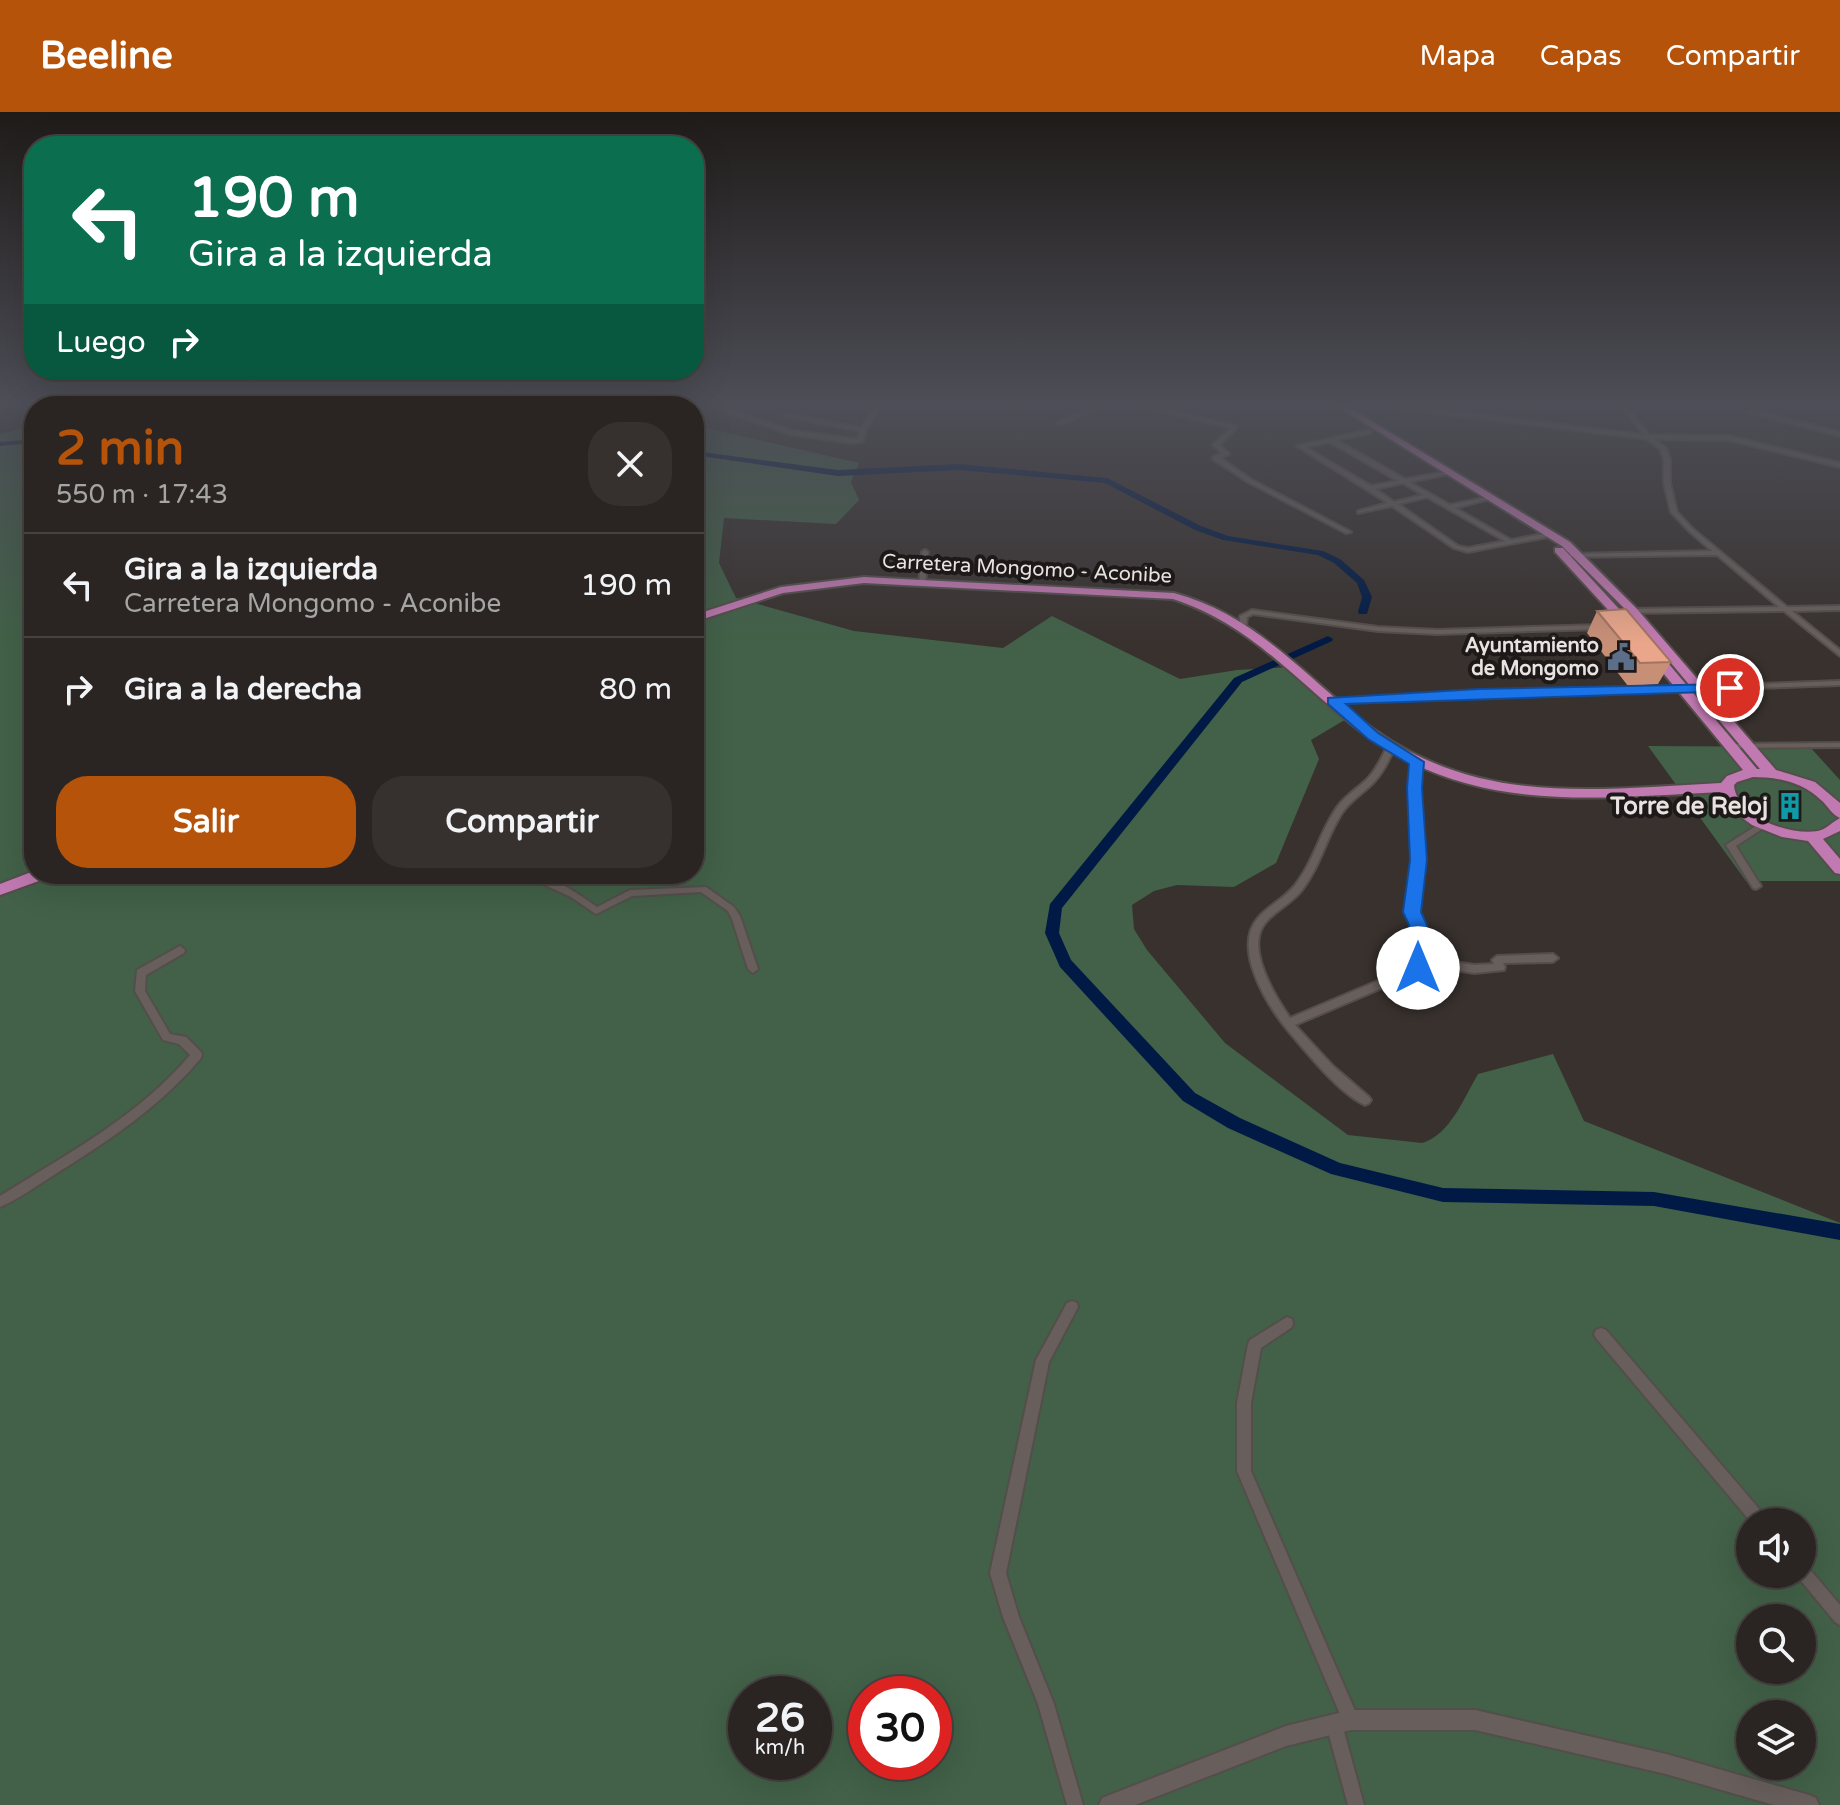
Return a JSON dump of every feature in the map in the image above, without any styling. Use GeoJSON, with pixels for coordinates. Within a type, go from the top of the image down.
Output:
{"type":"FeatureCollection","features":[{"type":"Feature","properties":{"kind":"main road"},"geometry":{"type":"LineString","coordinates":[[1462,486],[1579,556],[1703,690],[1771,773]]}},
{"type":"Feature","properties":{"kind":"main road"},"geometry":{"type":"LineString","coordinates":[[1470,486],[1486,498]]}},
{"type":"Feature","properties":{"kind":"main road"},"geometry":{"type":"LineString","coordinates":[[1548,536],[1686,690],[1752,772]]}},
{"type":"Feature","properties":{"kind":"main road","name":"Carretera Mongomo - Aconibe"},"geometry":{"type":"LineString","coordinates":[[704,615],[759,595],[803,586],[864,580],[1174,596],[1214,608],[1243,626],[1298,668],[1350,718],[1391,747],[1417,762],[1486,787],[1526,794],[1688,789],[1728,792]]}},
{"type":"Feature","properties":{"kind":"main road"},"geometry":{"type":"LineString","coordinates":[[1838,807],[1800,781],[1771,773],[1752,772],[1735,777],[1728,792],[1748,817],[1779,831],[1826,835],[1840,823]]}},
{"type":"Feature","properties":{"kind":"main road"},"geometry":{"type":"LineString","coordinates":[[1812,836],[1840,869]]}},
{"type":"Feature","properties":{"kind":"main road"},"geometry":{"type":"LineString","coordinates":[[0,890],[24,881]]}},
{"type":"Feature","properties":{"kind":"street"},"geometry":{"type":"LineString","coordinates":[[1260,486],[1348,532]]}},
{"type":"Feature","properties":{"kind":"street"},"geometry":{"type":"LineString","coordinates":[[1367,486],[1456,547],[1468,550],[1548,536]]}},
{"type":"Feature","properties":{"kind":"street"},"geometry":{"type":"LineString","coordinates":[[1370,488],[1380,486]]}},
{"type":"Feature","properties":{"kind":"street"},"geometry":{"type":"LineString","coordinates":[[1413,486],[1509,541]]}},
{"type":"Feature","properties":{"kind":"street"},"geometry":{"type":"LineString","coordinates":[[1668,486],[1674,512],[1840,654]]}},
{"type":"Feature","properties":{"kind":"street"},"geometry":{"type":"LineString","coordinates":[[1360,512],[1429,495]]}},
{"type":"Feature","properties":{"kind":"street"},"geometry":{"type":"LineString","coordinates":[[1449,507],[1486,498]]}},
{"type":"Feature","properties":{"kind":"street"},"geometry":{"type":"LineString","coordinates":[[922,583],[925,552]]}},
{"type":"Feature","properties":{"kind":"street"},"geometry":{"type":"LineString","coordinates":[[1564,556],[1719,553]]}},
{"type":"Feature","properties":{"kind":"street"},"geometry":{"type":"LineString","coordinates":[[1616,612],[1840,608]]}},
{"type":"Feature","properties":{"kind":"street"},"geometry":{"type":"LineString","coordinates":[[1243,626],[1244,616],[1252,612],[1378,629],[1437,632],[1628,625]]}},
{"type":"Feature","properties":{"kind":"street"},"geometry":{"type":"LineString","coordinates":[[1333,701],[1840,683]]}},
{"type":"Feature","properties":{"kind":"street"},"geometry":{"type":"LineString","coordinates":[[1731,746],[1840,745]]}},
{"type":"Feature","properties":{"kind":"street"},"geometry":{"type":"LineString","coordinates":[[1365,1100],[1339,1081],[1305,1047],[1288,1023],[1260,978],[1256,930],[1297,891],[1319,856],[1342,806],[1373,778],[1391,747]]}},
{"type":"Feature","properties":{"kind":"street"},"geometry":{"type":"LineString","coordinates":[[1288,1023],[1418,968],[1418,925],[1412,912],[1419,860],[1414,788],[1417,762]]}},
{"type":"Feature","properties":{"kind":"street"},"geometry":{"type":"LineString","coordinates":[[1756,886],[1731,845],[1762,825]]}},
{"type":"Feature","properties":{"kind":"street"},"geometry":{"type":"LineString","coordinates":[[550,884],[574,895],[596,911],[630,893],[703,889],[731,909],[737,918],[753,969]]}},
{"type":"Feature","properties":{"kind":"street"},"geometry":{"type":"LineString","coordinates":[[0,1202],[67,1160],[180,1079],[197,1055],[182,1040],[167,1037],[140,991],[141,973],[180,950]]}},
{"type":"Feature","properties":{"kind":"street"},"geometry":{"type":"LineString","coordinates":[[1417,960],[1474,969],[1500,967],[1497,960],[1553,958]]}},
{"type":"Feature","properties":{"kind":"street"},"geometry":{"type":"LineString","coordinates":[[1072,1307],[1043,1360],[998,1573],[1011,1617],[1046,1704],[1075,1805]]}},
{"type":"Feature","properties":{"kind":"street"},"geometry":{"type":"LineString","coordinates":[[1287,1323],[1255,1344],[1244,1403],[1244,1471],[1343,1722],[1356,1805]]}},
{"type":"Feature","properties":{"kind":"street"},"geometry":{"type":"LineString","coordinates":[[1601,1334],[1749,1508]]}},
{"type":"Feature","properties":{"kind":"street"},"geometry":{"type":"LineString","coordinates":[[1816,1588],[1840,1617]]}},
{"type":"Feature","properties":{"kind":"street"},"geometry":{"type":"LineString","coordinates":[[1109,1805],[1286,1736],[1343,1722],[1475,1720],[1666,1764],[1809,1805]]}},
{"type":"Feature","properties":{"kind":"green space"},"geometry":{"type":"Polygon","coordinates":[[[0,486],[24,486],[24,884],[704,884],[704,486],[853,486],[859,500],[836,524],[724,518],[719,563],[736,598],[854,631],[1003,648],[1052,616],[1180,679],[1237,670],[1291,667],[1348,718],[1311,740],[1319,759],[1276,863],[1234,887],[1177,885],[1154,891],[1132,905],[1134,929],[1147,950],[1225,1043],[1348,1135],[1422,1143],[1432,1139],[1448,1124],[1478,1074],[1553,1054],[1584,1121],[1840,1223],[1840,1805],[0,1805],[0,486]]]}},
{"type":"Feature","properties":{"kind":"green space"},"geometry":{"type":"Polygon","coordinates":[[[1648,746],[1810,747],[1840,780],[1840,881],[1746,881],[1648,746]]]}},
{"type":"Feature","properties":{"kind":"building"},"geometry":{"type":"Polygon","coordinates":[[[1626,609],[1671,662],[1640,663],[1597,611],[1626,609]]]}},
{"type":"Feature","properties":{"kind":"waterway"},"geometry":{"type":"LineString","coordinates":[[1117,486],[1198,528],[1226,538],[1320,553],[1337,561],[1361,582],[1367,597],[1363,612]]}},
{"type":"Feature","properties":{"kind":"waterway"},"geometry":{"type":"LineString","coordinates":[[1328,639],[1238,680],[1055,907],[1052,933],[1065,963],[1189,1097],[1234,1123],[1337,1169],[1443,1195],[1654,1199],[1840,1232]]}},
{"type":"Feature","properties":{"kind":"place","name":"Ayuntamiento de Mongomo"},"geometry":{"type":"Point","coordinates":[1621,657]}},
{"type":"Feature","properties":{"kind":"place","name":"Torre de Reloj"},"geometry":{"type":"Point","coordinates":[1790,806]}},
{"type":"Feature","properties":{"kind":"route"},"geometry":{"type":"LineString","coordinates":[[1418,968],[1418,925],[1412,912],[1419,860],[1414,788],[1417,762],[1373,736],[1333,701],[1730,688]]}}]}
